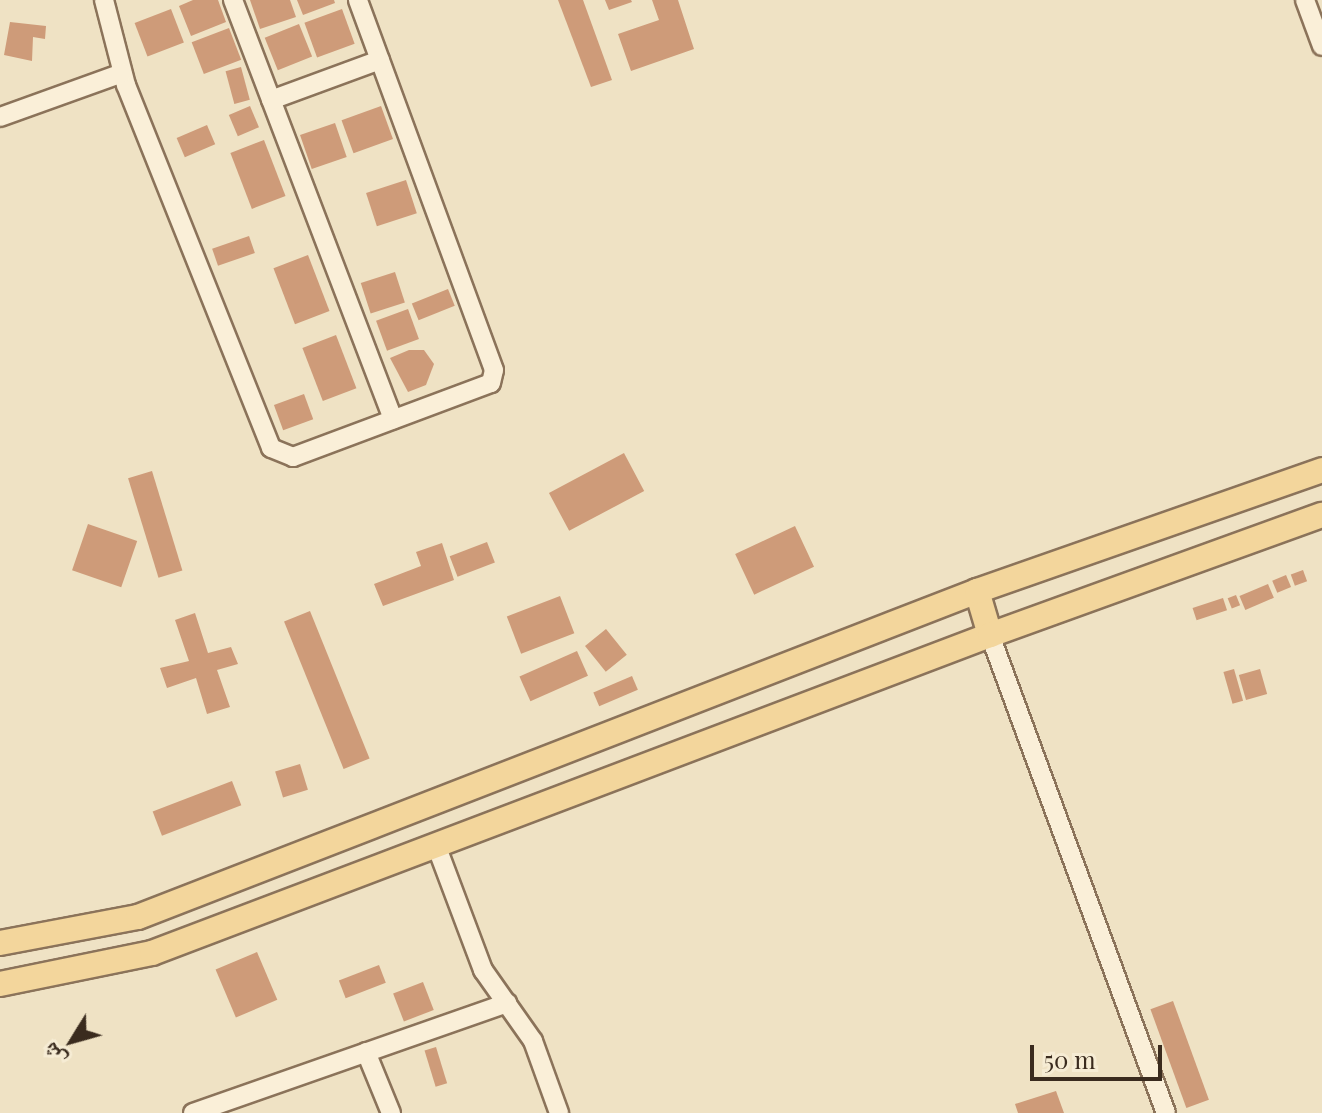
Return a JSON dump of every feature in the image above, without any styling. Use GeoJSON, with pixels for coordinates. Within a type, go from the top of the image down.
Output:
{"type":"FeatureCollection","features":[{"type":"Feature","properties":{"kind":"main road"},"geometry":{"type":"LineString","coordinates":[[0,943],[138,917],[977,591],[1322,470]]}},
{"type":"Feature","properties":{"kind":"main road"},"geometry":{"type":"LineString","coordinates":[[0,984],[152,953],[990,635],[1322,515]]}},
{"type":"Feature","properties":{"kind":"main road"},"geometry":{"type":"LineString","coordinates":[[977,591],[990,635]]}},
{"type":"Feature","properties":{"kind":"main road"},"geometry":{"type":"LineString","coordinates":[[287,861],[299,897]]}},
{"type":"Feature","properties":{"kind":"street"},"geometry":{"type":"LineString","coordinates":[[104,0],[122,73],[271,448],[293,457],[491,383],[494,370],[358,0]]}},
{"type":"Feature","properties":{"kind":"street"},"geometry":{"type":"LineString","coordinates":[[233,0],[393,420]]}},
{"type":"Feature","properties":{"kind":"street"},"geometry":{"type":"LineString","coordinates":[[1305,0],[1322,46]]}},
{"type":"Feature","properties":{"kind":"street"},"geometry":{"type":"LineString","coordinates":[[271,100],[380,60]]}},
{"type":"Feature","properties":{"kind":"street"},"geometry":{"type":"LineString","coordinates":[[0,117],[122,73]]}},
{"type":"Feature","properties":{"kind":"street"},"geometry":{"type":"LineString","coordinates":[[990,635],[1166,1113]]}},
{"type":"Feature","properties":{"kind":"street"},"geometry":{"type":"LineString","coordinates":[[436,845],[483,970],[533,1041],[559,1113]]}},
{"type":"Feature","properties":{"kind":"street"},"geometry":{"type":"LineString","coordinates":[[193,1113],[507,1003]]}},
{"type":"Feature","properties":{"kind":"street"},"geometry":{"type":"LineString","coordinates":[[366,1052],[391,1113]]}},
{"type":"Feature","properties":{"kind":"building"},"geometry":{"type":"Polygon","coordinates":[[[193,0],[218,0],[226,22],[191,36],[179,6],[193,0]]]}},
{"type":"Feature","properties":{"kind":"building"},"geometry":{"type":"Polygon","coordinates":[[[250,0],[290,0],[296,17],[260,29],[250,0]]]}},
{"type":"Feature","properties":{"kind":"building"},"geometry":{"type":"Polygon","coordinates":[[[297,0],[334,0],[335,3],[303,15],[297,0]]]}},
{"type":"Feature","properties":{"kind":"building"},"geometry":{"type":"Polygon","coordinates":[[[558,0],[583,0],[612,80],[591,87],[558,0]]]}},
{"type":"Feature","properties":{"kind":"building"},"geometry":{"type":"Polygon","coordinates":[[[605,0],[631,0],[632,2],[609,10],[605,0]]]}},
{"type":"Feature","properties":{"kind":"building"},"geometry":{"type":"Polygon","coordinates":[[[652,0],[678,0],[694,49],[631,71],[618,34],[659,20],[652,0]]]}},
{"type":"Feature","properties":{"kind":"building"},"geometry":{"type":"Polygon","coordinates":[[[171,9],[184,43],[147,57],[135,23],[171,9]]]}},
{"type":"Feature","properties":{"kind":"building"},"geometry":{"type":"Polygon","coordinates":[[[342,9],[355,44],[317,57],[304,23],[342,9]]]}},
{"type":"Feature","properties":{"kind":"building"},"geometry":{"type":"Polygon","coordinates":[[[10,22],[46,26],[45,39],[33,37],[32,61],[4,55],[10,22]]]}},
{"type":"Feature","properties":{"kind":"building"},"geometry":{"type":"Polygon","coordinates":[[[299,24],[312,56],[278,70],[265,38],[299,24]]]}},
{"type":"Feature","properties":{"kind":"building"},"geometry":{"type":"Polygon","coordinates":[[[229,28],[241,60],[204,74],[192,42],[229,28]]]}},
{"type":"Feature","properties":{"kind":"building"},"geometry":{"type":"Polygon","coordinates":[[[241,67],[250,100],[234,104],[226,71],[241,67]]]}},
{"type":"Feature","properties":{"kind":"building"},"geometry":{"type":"Polygon","coordinates":[[[250,106],[259,127],[238,136],[229,115],[250,106]]]}},
{"type":"Feature","properties":{"kind":"building"},"geometry":{"type":"Polygon","coordinates":[[[381,106],[393,139],[354,153],[342,120],[381,106]]]}},
{"type":"Feature","properties":{"kind":"building"},"geometry":{"type":"Polygon","coordinates":[[[335,123],[347,157],[312,169],[300,135],[335,123]]]}},
{"type":"Feature","properties":{"kind":"building"},"geometry":{"type":"Polygon","coordinates":[[[207,125],[215,144],[185,157],[177,138],[207,125]]]}},
{"type":"Feature","properties":{"kind":"building"},"geometry":{"type":"Polygon","coordinates":[[[264,140],[286,196],[252,209],[230,153],[264,140]]]}},
{"type":"Feature","properties":{"kind":"building"},"geometry":{"type":"Polygon","coordinates":[[[406,180],[417,213],[377,226],[366,193],[406,180]]]}},
{"type":"Feature","properties":{"kind":"building"},"geometry":{"type":"Polygon","coordinates":[[[249,236],[255,253],[218,266],[212,249],[249,236]]]}},
{"type":"Feature","properties":{"kind":"building"},"geometry":{"type":"Polygon","coordinates":[[[308,255],[330,311],[295,324],[273,268],[308,255]]]}},
{"type":"Feature","properties":{"kind":"building"},"geometry":{"type":"Polygon","coordinates":[[[395,272],[405,302],[371,314],[361,283],[395,272]]]}},
{"type":"Feature","properties":{"kind":"building"},"geometry":{"type":"Polygon","coordinates":[[[448,289],[455,306],[419,320],[412,304],[448,289]]]}},
{"type":"Feature","properties":{"kind":"building"},"geometry":{"type":"Polygon","coordinates":[[[408,309],[419,339],[387,351],[376,321],[408,309]]]}},
{"type":"Feature","properties":{"kind":"building"},"geometry":{"type":"Polygon","coordinates":[[[336,335],[356,388],[323,401],[302,348],[336,335]]]}},
{"type":"Feature","properties":{"kind":"building"},"geometry":{"type":"Polygon","coordinates":[[[409,350],[424,350],[434,364],[426,385],[408,392],[390,358],[409,350]]]}},
{"type":"Feature","properties":{"kind":"building"},"geometry":{"type":"Polygon","coordinates":[[[304,394],[313,419],[283,430],[274,405],[304,394]]]}},
{"type":"Feature","properties":{"kind":"building"},"geometry":{"type":"Polygon","coordinates":[[[624,453],[644,491],[569,531],[549,493],[624,453]]]}},
{"type":"Feature","properties":{"kind":"building"},"geometry":{"type":"Polygon","coordinates":[[[152,471],[182,570],[158,578],[128,478],[152,471]]]}},
{"type":"Feature","properties":{"kind":"building"},"geometry":{"type":"Polygon","coordinates":[[[88,524],[137,541],[121,587],[72,570],[88,524]]]}},
{"type":"Feature","properties":{"kind":"building"},"geometry":{"type":"Polygon","coordinates":[[[795,526],[814,567],[754,595],[735,554],[795,526]]]}},
{"type":"Feature","properties":{"kind":"building"},"geometry":{"type":"Polygon","coordinates":[[[487,542],[495,563],[458,577],[450,556],[487,542]]]}},
{"type":"Feature","properties":{"kind":"building"},"geometry":{"type":"Polygon","coordinates":[[[442,543],[454,580],[383,606],[374,584],[421,566],[416,552],[442,543]]]}},
{"type":"Feature","properties":{"kind":"building"},"geometry":{"type":"Polygon","coordinates":[[[1303,570],[1307,581],[1295,586],[1291,574],[1303,570]]]}},
{"type":"Feature","properties":{"kind":"building"},"geometry":{"type":"Polygon","coordinates":[[[1286,575],[1291,587],[1277,593],[1272,581],[1286,575]]]}},
{"type":"Feature","properties":{"kind":"building"},"geometry":{"type":"Polygon","coordinates":[[[1268,584],[1274,598],[1245,610],[1239,596],[1268,584]]]}},
{"type":"Feature","properties":{"kind":"building"},"geometry":{"type":"Polygon","coordinates":[[[1236,595],[1240,605],[1232,609],[1228,598],[1236,595]]]}},
{"type":"Feature","properties":{"kind":"building"},"geometry":{"type":"Polygon","coordinates":[[[560,596],[574,633],[521,654],[507,616],[560,596]]]}},
{"type":"Feature","properties":{"kind":"building"},"geometry":{"type":"Polygon","coordinates":[[[1223,598],[1227,610],[1197,620],[1193,608],[1223,598]]]}},
{"type":"Feature","properties":{"kind":"building"},"geometry":{"type":"Polygon","coordinates":[[[310,611],[370,758],[344,769],[284,621],[310,611]]]}},
{"type":"Feature","properties":{"kind":"building"},"geometry":{"type":"Polygon","coordinates":[[[195,613],[208,653],[231,647],[238,664],[217,670],[230,707],[207,714],[196,678],[167,688],[160,668],[189,661],[175,620],[195,613]]]}},
{"type":"Feature","properties":{"kind":"building"},"geometry":{"type":"Polygon","coordinates":[[[606,629],[627,655],[606,672],[585,646],[606,629]]]}},
{"type":"Feature","properties":{"kind":"building"},"geometry":{"type":"Polygon","coordinates":[[[577,651],[588,676],[530,701],[519,677],[577,651]]]}},
{"type":"Feature","properties":{"kind":"building"},"geometry":{"type":"Polygon","coordinates":[[[1234,669],[1243,701],[1233,704],[1223,672],[1234,669]]]}},
{"type":"Feature","properties":{"kind":"building"},"geometry":{"type":"Polygon","coordinates":[[[1260,669],[1267,694],[1246,700],[1239,675],[1260,669]]]}},
{"type":"Feature","properties":{"kind":"building"},"geometry":{"type":"Polygon","coordinates":[[[632,676],[638,690],[599,706],[593,692],[632,676]]]}},
{"type":"Feature","properties":{"kind":"building"},"geometry":{"type":"Polygon","coordinates":[[[300,764],[308,790],[283,797],[275,772],[300,764]]]}},
{"type":"Feature","properties":{"kind":"building"},"geometry":{"type":"Polygon","coordinates":[[[232,781],[241,805],[162,836],[153,811],[232,781]]]}},
{"type":"Feature","properties":{"kind":"building"},"geometry":{"type":"Polygon","coordinates":[[[257,952],[277,1000],[236,1017],[216,970],[257,952]]]}},
{"type":"Feature","properties":{"kind":"building"},"geometry":{"type":"Polygon","coordinates":[[[379,965],[386,983],[346,998],[339,980],[379,965]]]}},
{"type":"Feature","properties":{"kind":"building"},"geometry":{"type":"Polygon","coordinates":[[[423,982],[434,1010],[404,1021],[393,993],[423,982]]]}},
{"type":"Feature","properties":{"kind":"building"},"geometry":{"type":"Polygon","coordinates":[[[1173,1001],[1209,1100],[1186,1108],[1150,1009],[1173,1001]]]}},
{"type":"Feature","properties":{"kind":"building"},"geometry":{"type":"Polygon","coordinates":[[[436,1047],[447,1083],[436,1087],[425,1051],[436,1047]]]}},
{"type":"Feature","properties":{"kind":"building"},"geometry":{"type":"Polygon","coordinates":[[[1056,1091],[1064,1113],[1018,1113],[1015,1104],[1056,1091]]]}}]}
